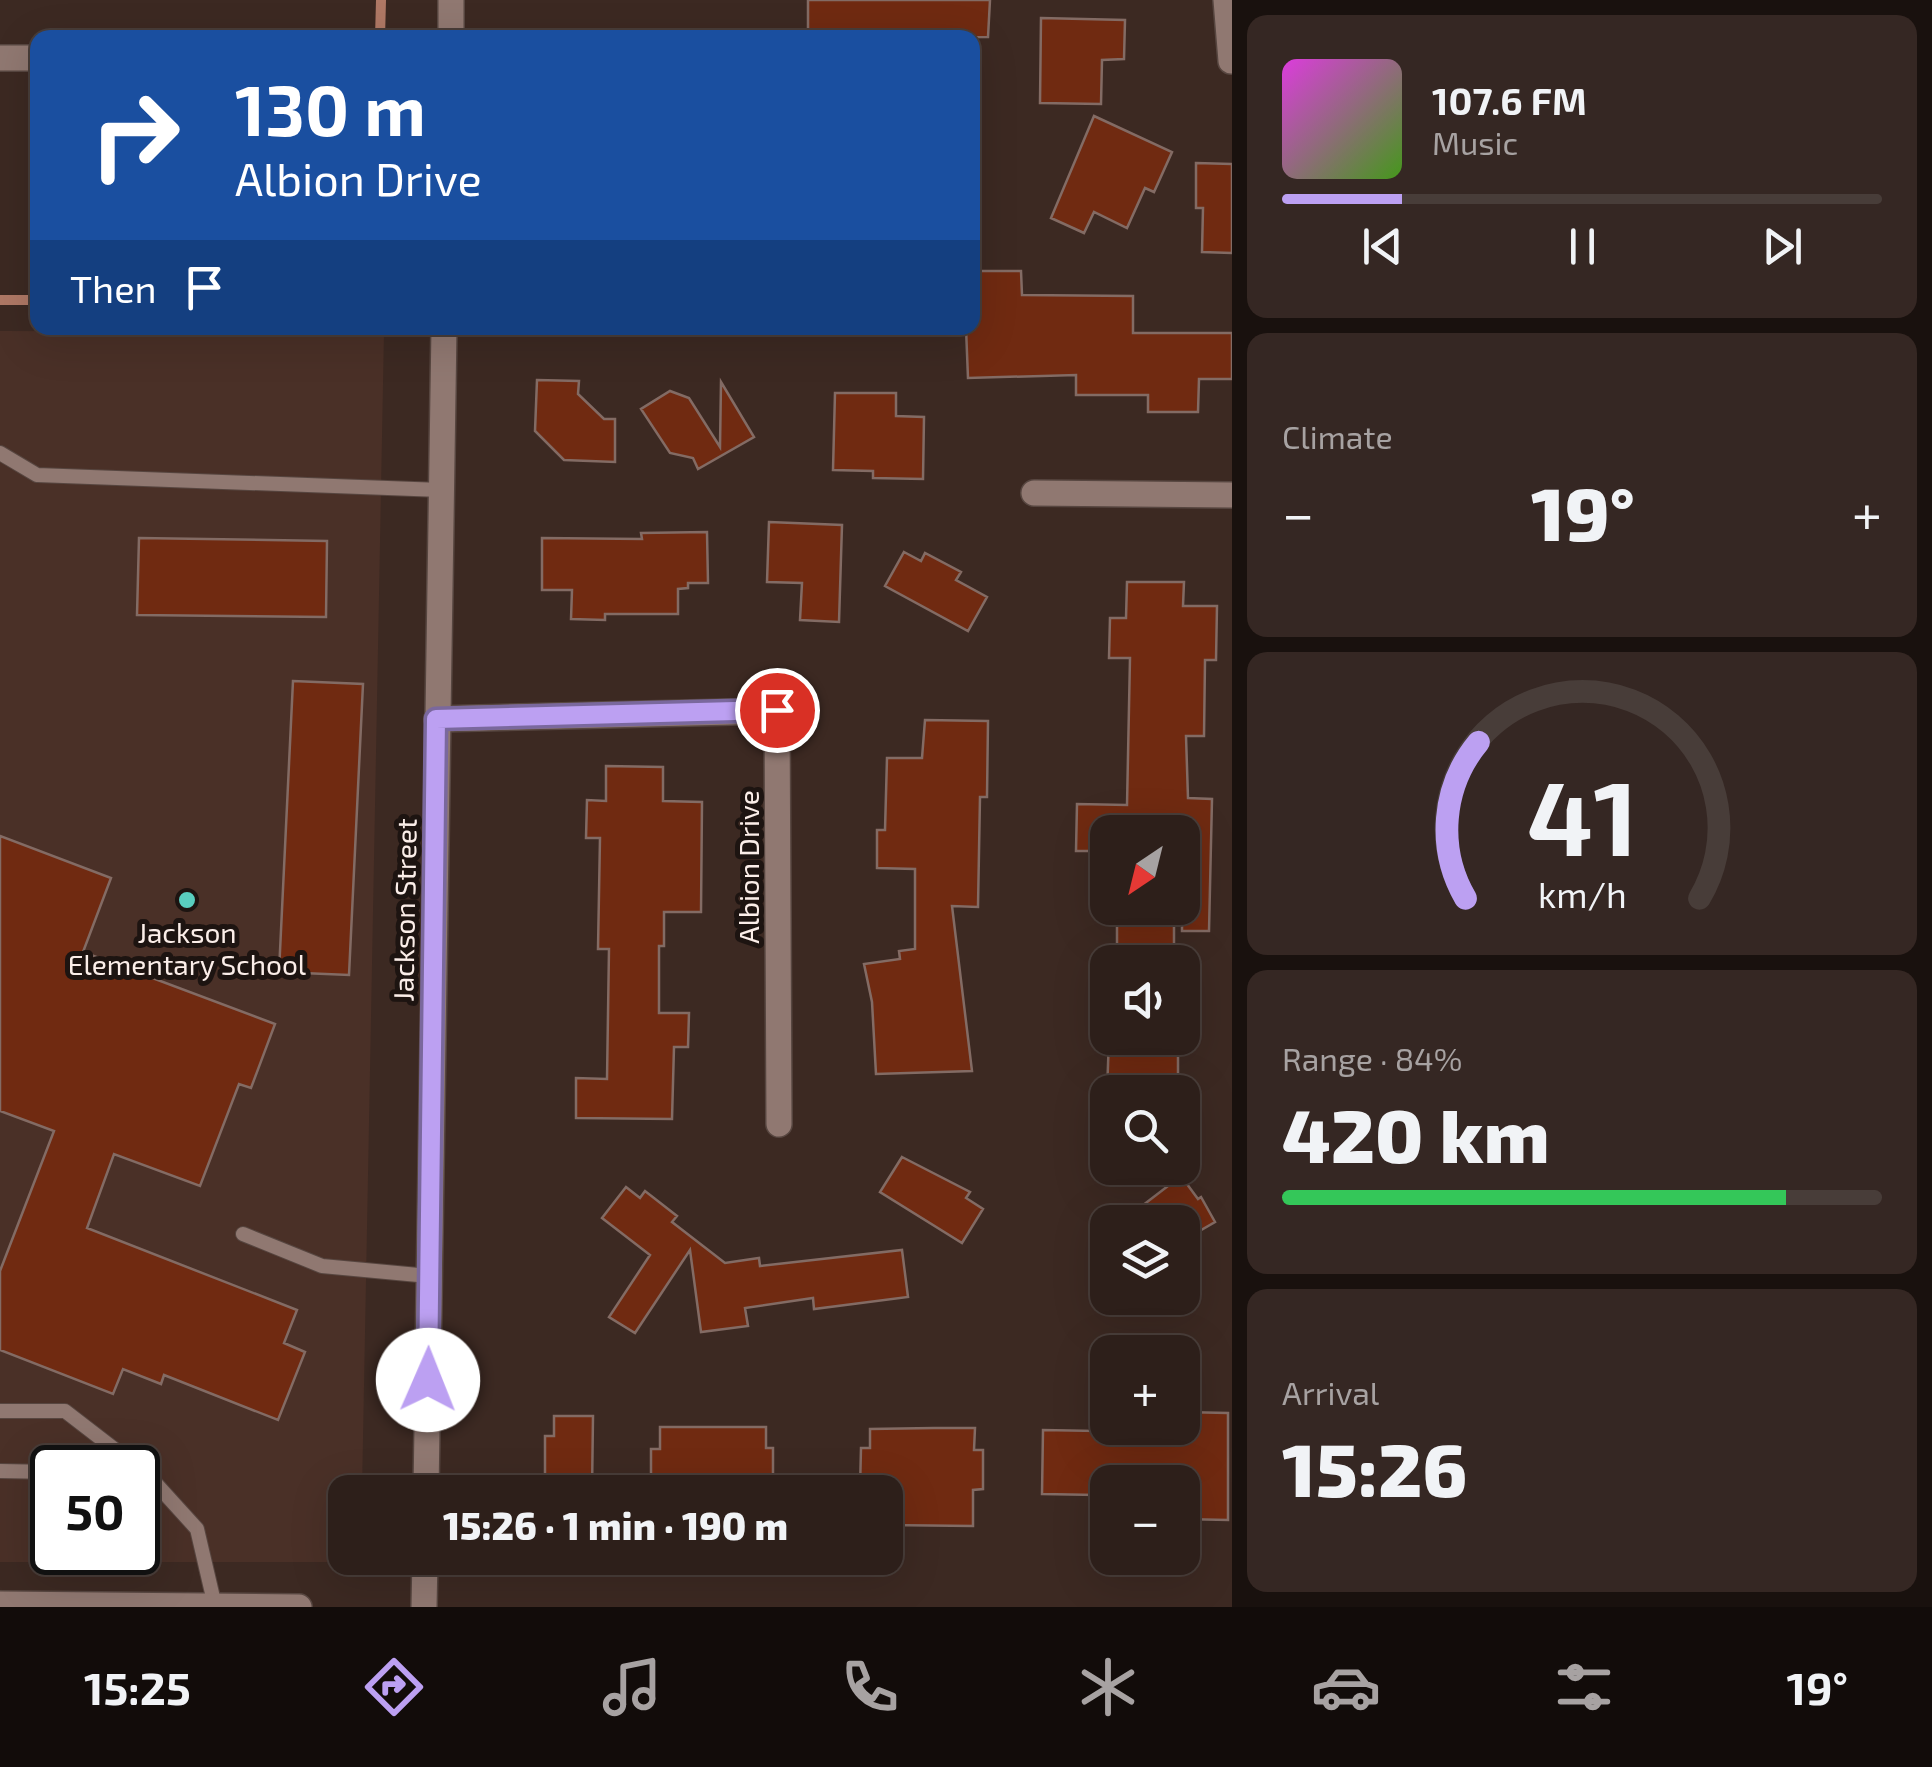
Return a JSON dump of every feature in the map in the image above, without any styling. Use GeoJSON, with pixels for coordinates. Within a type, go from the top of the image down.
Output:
{"type":"FeatureCollection","features":[{"type":"Feature","properties":{"kind":"street"},"geometry":{"type":"LineString","coordinates":[[450,30],[452,0]]}},
{"type":"Feature","properties":{"kind":"street"},"geometry":{"type":"LineString","coordinates":[[1226,0],[1231,61]]}},
{"type":"Feature","properties":{"kind":"street"},"geometry":{"type":"LineString","coordinates":[[0,58],[30,58]]}},
{"type":"Feature","properties":{"kind":"street","name":"Jackson Street"},"geometry":{"type":"LineString","coordinates":[[426,1475],[444,335]]}},
{"type":"Feature","properties":{"kind":"street"},"geometry":{"type":"LineString","coordinates":[[1034,492],[1232,494]]}},
{"type":"Feature","properties":{"kind":"street","name":"Albion Drive"},"geometry":{"type":"LineString","coordinates":[[436,719],[777,710],[780,1124]]}},
{"type":"Feature","properties":{"kind":"street"},"geometry":{"type":"LineString","coordinates":[[424,1607],[425,1575]]}},
{"type":"Feature","properties":{"kind":"street"},"geometry":{"type":"LineString","coordinates":[[0,1604],[298,1607]]}},
{"type":"Feature","properties":{"kind":"lane"},"geometry":{"type":"LineString","coordinates":[[0,453],[37,475],[441,490]]}},
{"type":"Feature","properties":{"kind":"lane"},"geometry":{"type":"LineString","coordinates":[[243,1234],[322,1266],[429,1276]]}},
{"type":"Feature","properties":{"kind":"lane"},"geometry":{"type":"LineString","coordinates":[[0,1411],[65,1411],[106,1445]]}},
{"type":"Feature","properties":{"kind":"lane"},"geometry":{"type":"LineString","coordinates":[[0,1471],[30,1472]]}},
{"type":"Feature","properties":{"kind":"lane"},"geometry":{"type":"LineString","coordinates":[[160,1492],[197,1528],[215,1606]]}},
{"type":"Feature","properties":{"kind":"shaded area","name":"Jackson Elementary School"},"geometry":{"type":"Polygon","coordinates":[[[0,331],[30,331],[30,335],[384,335],[362,1475],[328,1475],[328,1562],[160,1562],[160,1445],[30,1445],[30,1562],[0,1562],[0,331]]]}},
{"type":"Feature","properties":{"kind":"building"},"geometry":{"type":"Polygon","coordinates":[[[808,0],[990,0],[988,37],[980,37],[980,30],[808,30],[808,0]]]}},
{"type":"Feature","properties":{"kind":"building"},"geometry":{"type":"Polygon","coordinates":[[[1041,18],[1125,20],[1124,59],[1102,60],[1101,104],[1040,103],[1041,18]]]}},
{"type":"Feature","properties":{"kind":"building"},"geometry":{"type":"Polygon","coordinates":[[[1094,116],[1172,152],[1154,192],[1145,188],[1127,228],[1094,212],[1084,233],[1051,218],[1094,116]]]}},
{"type":"Feature","properties":{"kind":"building"},"geometry":{"type":"Polygon","coordinates":[[[1196,163],[1232,164],[1232,253],[1202,252],[1203,208],[1196,208],[1196,163]]]}},
{"type":"Feature","properties":{"kind":"building"},"geometry":{"type":"Polygon","coordinates":[[[980,271],[1021,271],[1022,295],[1133,296],[1133,333],[1232,333],[1232,379],[1199,379],[1198,412],[1148,412],[1148,395],[1076,395],[1076,375],[968,378],[966,335],[980,335],[980,271]]]}},
{"type":"Feature","properties":{"kind":"building"},"geometry":{"type":"Polygon","coordinates":[[[537,380],[579,381],[578,394],[604,419],[615,419],[615,462],[564,460],[535,431],[537,380]]]}},
{"type":"Feature","properties":{"kind":"building"},"geometry":{"type":"Polygon","coordinates":[[[721,382],[754,437],[698,469],[693,458],[670,453],[641,409],[670,391],[689,398],[720,447],[721,382]]]}},
{"type":"Feature","properties":{"kind":"building"},"geometry":{"type":"Polygon","coordinates":[[[835,393],[896,393],[896,416],[924,417],[923,479],[873,478],[873,471],[833,470],[835,393]]]}},
{"type":"Feature","properties":{"kind":"building"},"geometry":{"type":"Polygon","coordinates":[[[769,522],[842,525],[839,622],[800,620],[802,583],[767,582],[769,522]]]}},
{"type":"Feature","properties":{"kind":"building"},"geometry":{"type":"Polygon","coordinates":[[[707,532],[708,583],[688,583],[688,588],[678,589],[678,614],[605,614],[605,620],[571,619],[572,590],[542,590],[542,538],[642,539],[641,533],[707,532]]]}},
{"type":"Feature","properties":{"kind":"building"},"geometry":{"type":"Polygon","coordinates":[[[139,538],[327,541],[326,617],[137,615],[139,538]]]}},
{"type":"Feature","properties":{"kind":"building"},"geometry":{"type":"Polygon","coordinates":[[[904,552],[921,561],[925,553],[961,572],[956,580],[987,597],[968,631],[885,586],[904,552]]]}},
{"type":"Feature","properties":{"kind":"building"},"geometry":{"type":"Polygon","coordinates":[[[1127,582],[1184,582],[1183,606],[1217,606],[1216,660],[1205,660],[1204,736],[1186,736],[1188,798],[1212,799],[1209,931],[1182,931],[1182,925],[1200,925],[1200,815],[1090,815],[1090,851],[1076,851],[1077,804],[1127,805],[1130,658],[1109,658],[1110,618],[1126,618],[1127,582]]]}},
{"type":"Feature","properties":{"kind":"building"},"geometry":{"type":"Polygon","coordinates":[[[293,681],[363,684],[349,975],[279,972],[293,681]]]}},
{"type":"Feature","properties":{"kind":"building"},"geometry":{"type":"Polygon","coordinates":[[[925,720],[988,721],[987,797],[980,797],[978,907],[952,906],[972,1071],[876,1074],[872,1002],[864,964],[900,959],[899,951],[915,949],[915,869],[877,868],[877,830],[885,830],[887,758],[922,758],[925,720]]]}},
{"type":"Feature","properties":{"kind":"building"},"geometry":{"type":"Polygon","coordinates":[[[606,766],[663,767],[663,801],[702,802],[701,912],[664,912],[664,946],[659,946],[659,1013],[689,1013],[688,1047],[674,1047],[672,1119],[576,1118],[576,1078],[607,1079],[609,949],[598,949],[600,838],[586,838],[587,800],[606,801],[606,766]]]}},
{"type":"Feature","properties":{"kind":"building"},"geometry":{"type":"Polygon","coordinates":[[[0,836],[111,878],[83,952],[275,1024],[251,1088],[239,1084],[200,1186],[114,1154],[87,1228],[297,1310],[284,1343],[305,1352],[278,1420],[164,1375],[161,1384],[123,1369],[113,1394],[0,1350],[0,1271],[54,1131],[0,1111],[0,836]]]}},
{"type":"Feature","properties":{"kind":"building"},"geometry":{"type":"Polygon","coordinates":[[[1117,925],[1174,925],[1174,945],[1117,945],[1117,925]]]}},
{"type":"Feature","properties":{"kind":"building"},"geometry":{"type":"Polygon","coordinates":[[[1108,1055],[1178,1055],[1178,1075],[1108,1075],[1108,1055]]]}},
{"type":"Feature","properties":{"kind":"building"},"geometry":{"type":"Polygon","coordinates":[[[902,1157],[970,1192],[966,1198],[983,1209],[962,1243],[880,1192],[902,1157]]]}},
{"type":"Feature","properties":{"kind":"building"},"geometry":{"type":"Polygon","coordinates":[[[1169,1185],[1188,1185],[1198,1199],[1201,1197],[1215,1222],[1200,1231],[1200,1205],[1143,1205],[1169,1185]]]}},
{"type":"Feature","properties":{"kind":"building"},"geometry":{"type":"Polygon","coordinates":[[[626,1187],[640,1198],[645,1191],[677,1216],[672,1222],[725,1263],[759,1258],[760,1266],[902,1250],[908,1297],[814,1309],[813,1298],[745,1308],[748,1326],[701,1332],[690,1250],[635,1333],[609,1317],[650,1255],[602,1218],[626,1187]]]}},
{"type":"Feature","properties":{"kind":"building"},"geometry":{"type":"Polygon","coordinates":[[[1200,1412],[1228,1413],[1228,1520],[1200,1519],[1200,1465],[1090,1465],[1090,1495],[1042,1494],[1043,1430],[1090,1431],[1090,1445],[1200,1445],[1200,1412]]]}},
{"type":"Feature","properties":{"kind":"building"},"geometry":{"type":"Polygon","coordinates":[[[554,1416],[593,1416],[592,1475],[545,1475],[545,1436],[554,1436],[554,1416]]]}},
{"type":"Feature","properties":{"kind":"building"},"geometry":{"type":"Polygon","coordinates":[[[660,1427],[766,1427],[766,1448],[773,1448],[773,1475],[651,1475],[651,1449],[660,1449],[660,1427]]]}},
{"type":"Feature","properties":{"kind":"building"},"geometry":{"type":"Polygon","coordinates":[[[975,1428],[974,1450],[983,1450],[983,1489],[973,1490],[973,1526],[903,1525],[903,1475],[860,1475],[861,1448],[870,1448],[870,1429],[975,1428]]]}},
{"type":"Feature","properties":{"kind":"waterway"},"geometry":{"type":"LineString","coordinates":[[380,30],[381,0]]}},
{"type":"Feature","properties":{"kind":"waterway"},"geometry":{"type":"LineString","coordinates":[[0,300],[30,300]]}},
{"type":"Feature","properties":{"kind":"place","name":"Jackson Elementary School"},"geometry":{"type":"Point","coordinates":[187,900]}},
{"type":"Feature","properties":{"kind":"route"},"geometry":{"type":"LineString","coordinates":[[428,1380],[436,719],[777,710]]}}]}
